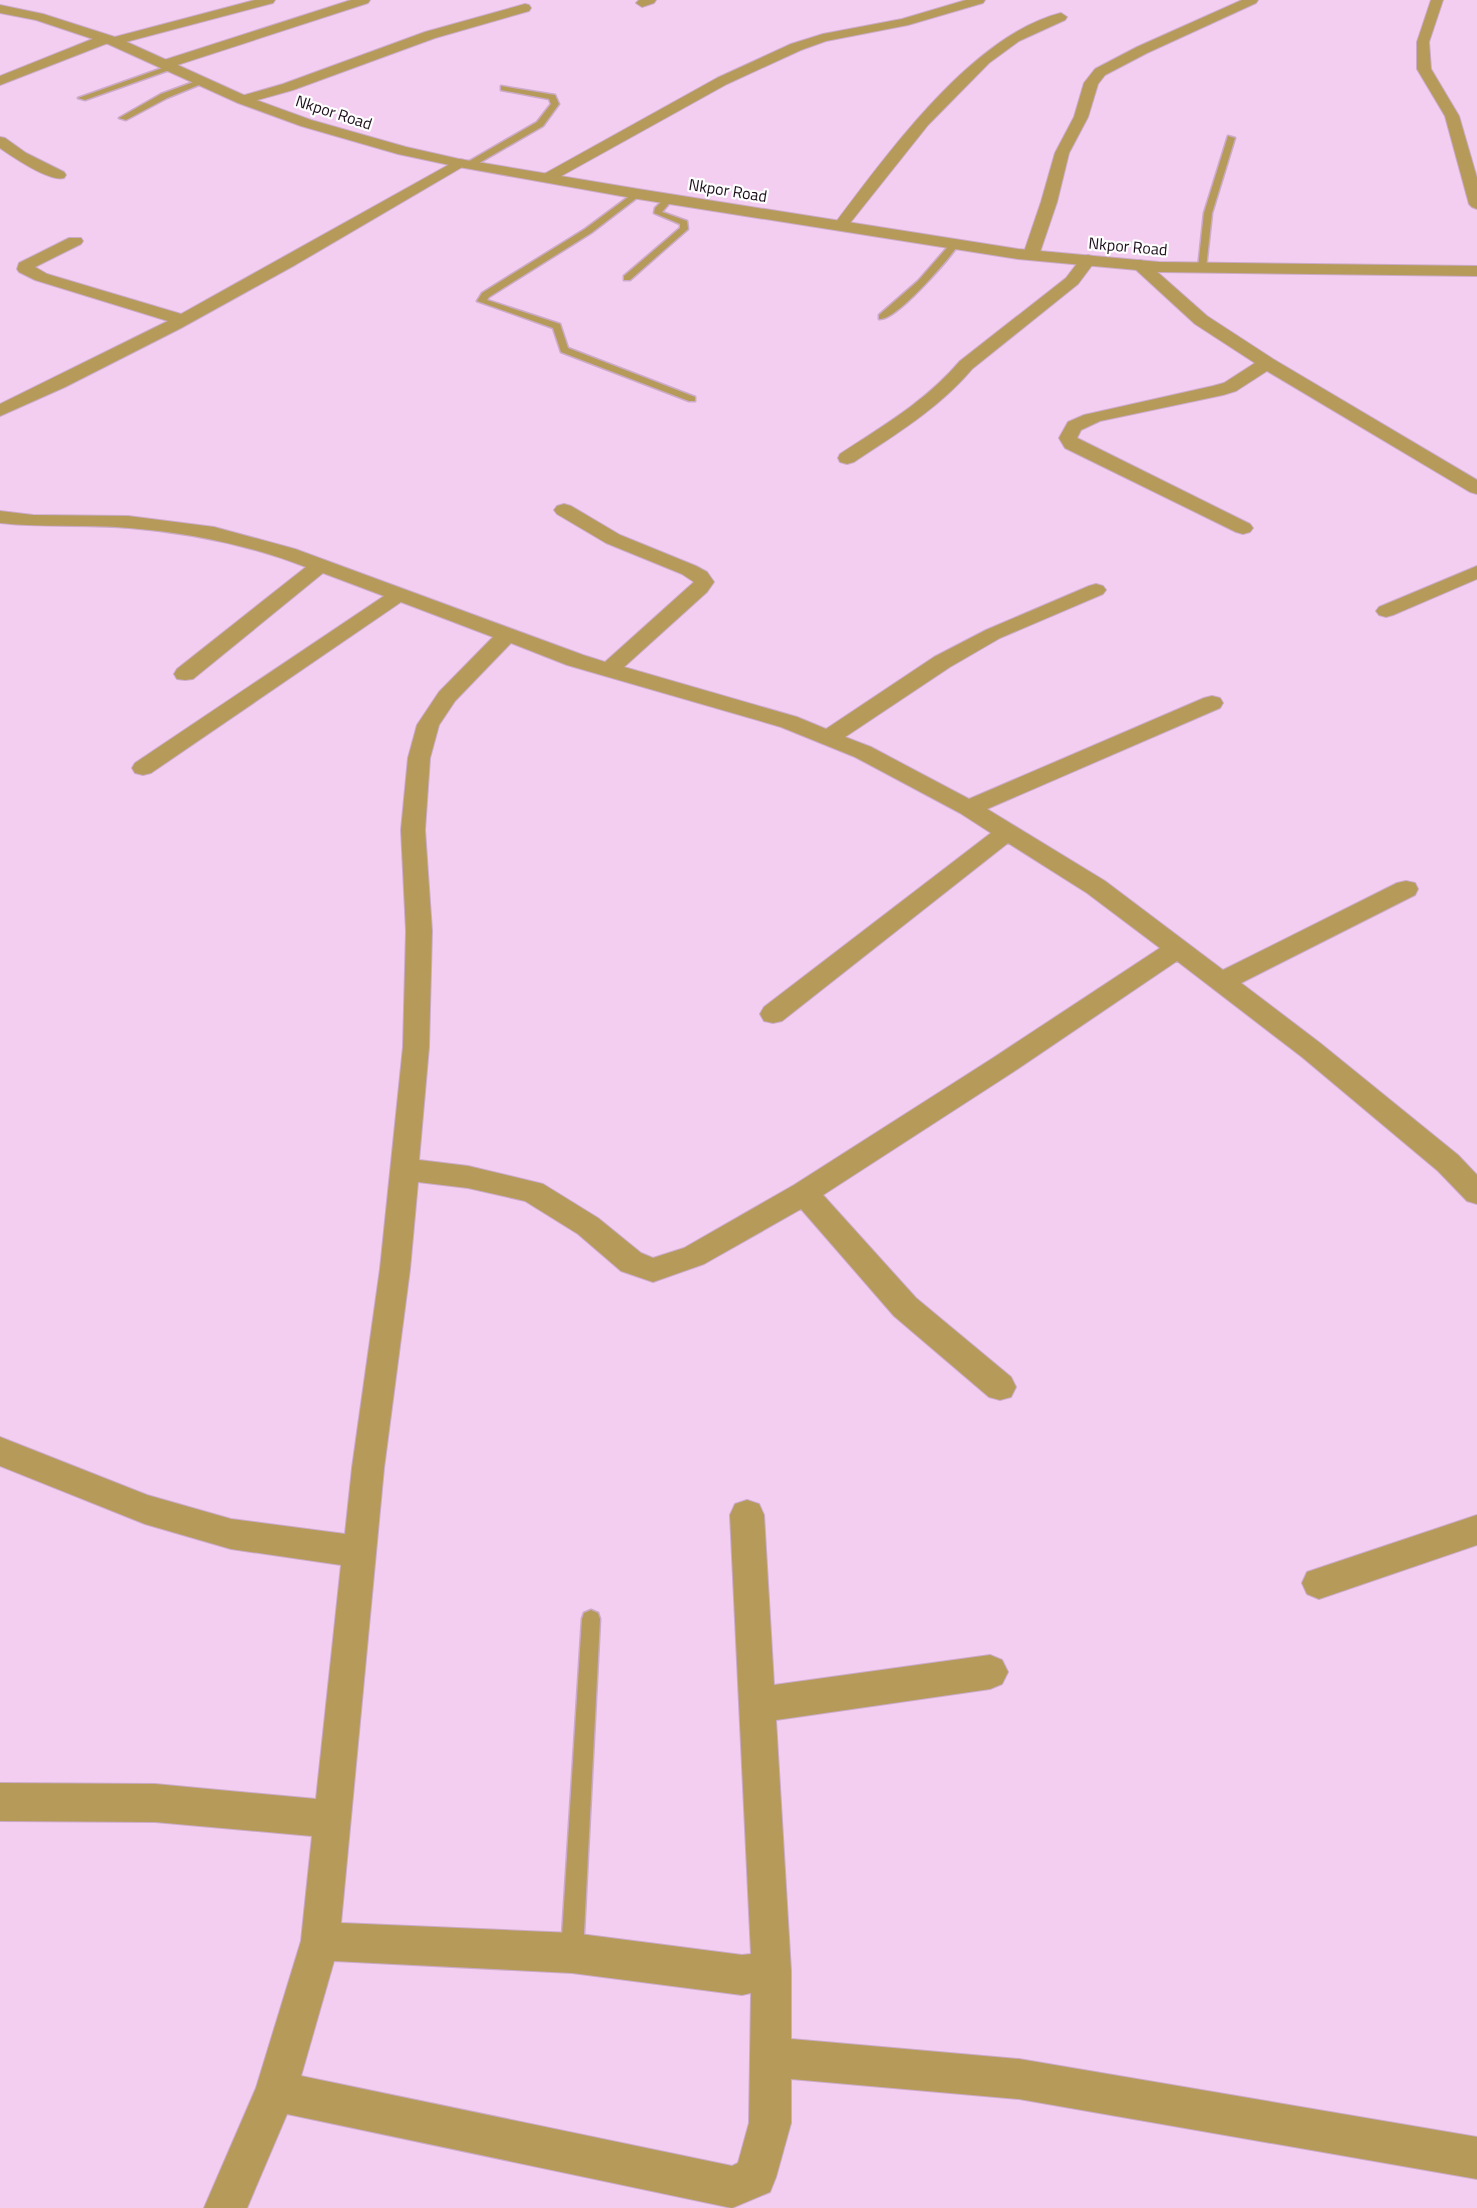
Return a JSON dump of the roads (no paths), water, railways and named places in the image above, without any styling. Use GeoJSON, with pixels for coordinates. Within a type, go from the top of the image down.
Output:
{"type":"FeatureCollection","features":[{"type":"Feature","properties":{"kind":"street"},"geometry":{"type":"LineString","coordinates":[[0,81],[109,40],[152,28],[226,13],[269,0]]}},
{"type":"Feature","properties":{"kind":"street"},"geometry":{"type":"LineString","coordinates":[[167,67],[364,0]]}},
{"type":"Feature","properties":{"kind":"street"},"geometry":{"type":"LineString","coordinates":[[549,178],[722,81],[796,47],[822,38],[904,22],[979,0]]}},
{"type":"Feature","properties":{"kind":"street"},"geometry":{"type":"LineString","coordinates":[[1031,255],[1049,202],[1062,153],[1081,116],[1091,83],[1100,72],[1142,50],[1252,0]]}},
{"type":"Feature","properties":{"kind":"street"},"geometry":{"type":"LineString","coordinates":[[1437,0],[1423,42],[1424,69],[1452,116],[1477,204]]}},
{"type":"Feature","properties":{"kind":"street"},"geometry":{"type":"LineString","coordinates":[[242,100],[288,87],[430,35],[525,8]]}},
{"type":"Feature","properties":{"kind":"street","name":"Nkpor Road"},"geometry":{"type":"LineString","coordinates":[[0,9],[39,17],[109,40],[242,100],[355,138],[464,164],[638,194],[1031,255],[1140,265],[1202,268],[1477,271]]}},
{"type":"Feature","properties":{"kind":"street"},"geometry":{"type":"LineString","coordinates":[[841,225],[923,122],[984,60],[1014,38],[1061,17]]}},
{"type":"Feature","properties":{"kind":"street"},"geometry":{"type":"LineString","coordinates":[[0,141],[20,156],[59,175]]}},
{"type":"Feature","properties":{"kind":"street"},"geometry":{"type":"LineString","coordinates":[[0,412],[65,382],[232,295],[464,164]]}},
{"type":"Feature","properties":{"kind":"street"},"geometry":{"type":"LineString","coordinates":[[75,241],[25,266],[25,269],[41,277],[182,320]]}},
{"type":"Feature","properties":{"kind":"street"},"geometry":{"type":"LineString","coordinates":[[847,458],[914,413],[944,389],[957,378],[966,365],[1072,281],[1088,260]]}},
{"type":"Feature","properties":{"kind":"street"},"geometry":{"type":"LineString","coordinates":[[1140,265],[1201,320],[1267,363],[1477,488]]}},
{"type":"Feature","properties":{"kind":"street"},"geometry":{"type":"LineString","coordinates":[[1243,528],[1072,444],[1068,438],[1069,430],[1077,424],[1095,417],[1230,387],[1267,363]]}},
{"type":"Feature","properties":{"kind":"street"},"geometry":{"type":"LineString","coordinates":[[564,510],[613,539],[689,570],[700,576],[704,582],[700,588],[608,670]]}},
{"type":"Feature","properties":{"kind":"street"},"geometry":{"type":"LineString","coordinates":[[0,517],[33,521],[128,522],[214,533],[288,552],[575,660],[788,722],[863,752],[968,808],[1096,887],[1311,1050],[1448,1163],[1476,1191]]}},
{"type":"Feature","properties":{"kind":"street"},"geometry":{"type":"LineString","coordinates":[[185,674],[321,565]]}},
{"type":"Feature","properties":{"kind":"street"},"geometry":{"type":"LineString","coordinates":[[1386,611],[1477,572]]}},
{"type":"Feature","properties":{"kind":"street"},"geometry":{"type":"LineString","coordinates":[[828,738],[942,662],[993,634],[1096,590]]}},
{"type":"Feature","properties":{"kind":"street"},"geometry":{"type":"LineString","coordinates":[[142,768],[400,594]]}},
{"type":"Feature","properties":{"kind":"street"},"geometry":{"type":"LineString","coordinates":[[225,2208],[276,2091],[320,1941],[368,1468],[395,1269],[416,1047],[419,931],[413,830],[419,758],[428,725],[446,697],[508,634]]}},
{"type":"Feature","properties":{"kind":"street"},"geometry":{"type":"LineString","coordinates":[[968,808],[1212,703]]}},
{"type":"Feature","properties":{"kind":"street"},"geometry":{"type":"LineString","coordinates":[[773,1014],[1007,832]]}},
{"type":"Feature","properties":{"kind":"street"},"geometry":{"type":"LineString","coordinates":[[1221,982],[1406,889]]}},
{"type":"Feature","properties":{"kind":"street"},"geometry":{"type":"LineString","coordinates":[[405,1169],[468,1177],[534,1192],[588,1226],[630,1262],[653,1270],[694,1256],[804,1193],[1003,1065],[1177,949]]}},
{"type":"Feature","properties":{"kind":"street"},"geometry":{"type":"LineString","coordinates":[[804,1193],[905,1307],[1000,1387]]}},
{"type":"Feature","properties":{"kind":"street"},"geometry":{"type":"LineString","coordinates":[[0,1451],[145,1509],[230,1534],[360,1552]]}},
{"type":"Feature","properties":{"kind":"street"},"geometry":{"type":"LineString","coordinates":[[276,2091],[732,2187],[755,2177],[770,2123],[771,1971],[747,1515]]}},
{"type":"Feature","properties":{"kind":"street"},"geometry":{"type":"LineString","coordinates":[[1319,1583],[1477,1530]]}},
{"type":"Feature","properties":{"kind":"street"},"geometry":{"type":"LineString","coordinates":[[757,1705],[990,1672]]}},
{"type":"Feature","properties":{"kind":"street"},"geometry":{"type":"LineString","coordinates":[[0,1802],[155,1803],[333,1819]]}},
{"type":"Feature","properties":{"kind":"street"},"geometry":{"type":"LineString","coordinates":[[320,1941],[572,1953],[742,1975],[771,1971]]}},
{"type":"Feature","properties":{"kind":"street"},"geometry":{"type":"LineString","coordinates":[[770,2057],[1019,2079],[1477,2158]]}},
{"type":"Feature","properties":{"kind":"lane"},"geometry":{"type":"LineString","coordinates":[[82,98],[167,67]]}},
{"type":"Feature","properties":{"kind":"lane"},"geometry":{"type":"LineString","coordinates":[[124,118],[164,96],[202,82]]}},
{"type":"Feature","properties":{"kind":"lane"},"geometry":{"type":"LineString","coordinates":[[464,164],[540,124],[555,104],[552,97],[504,88]]}},
{"type":"Feature","properties":{"kind":"lane"},"geometry":{"type":"LineString","coordinates":[[1202,268],[1208,213],[1231,138]]}},
{"type":"Feature","properties":{"kind":"lane"},"geometry":{"type":"LineString","coordinates":[[638,194],[588,231],[485,295],[482,301],[557,326],[564,350],[692,399]]}},
{"type":"Feature","properties":{"kind":"lane"},"geometry":{"type":"LineString","coordinates":[[627,278],[684,229],[684,223],[658,213],[658,210],[670,199]]}},
{"type":"Feature","properties":{"kind":"lane"},"geometry":{"type":"LineString","coordinates":[[882,317],[911,295],[934,271],[955,244]]}},
{"type":"Feature","properties":{"kind":"lane"},"geometry":{"type":"LineString","coordinates":[[572,1953],[591,1619]]}}]}
